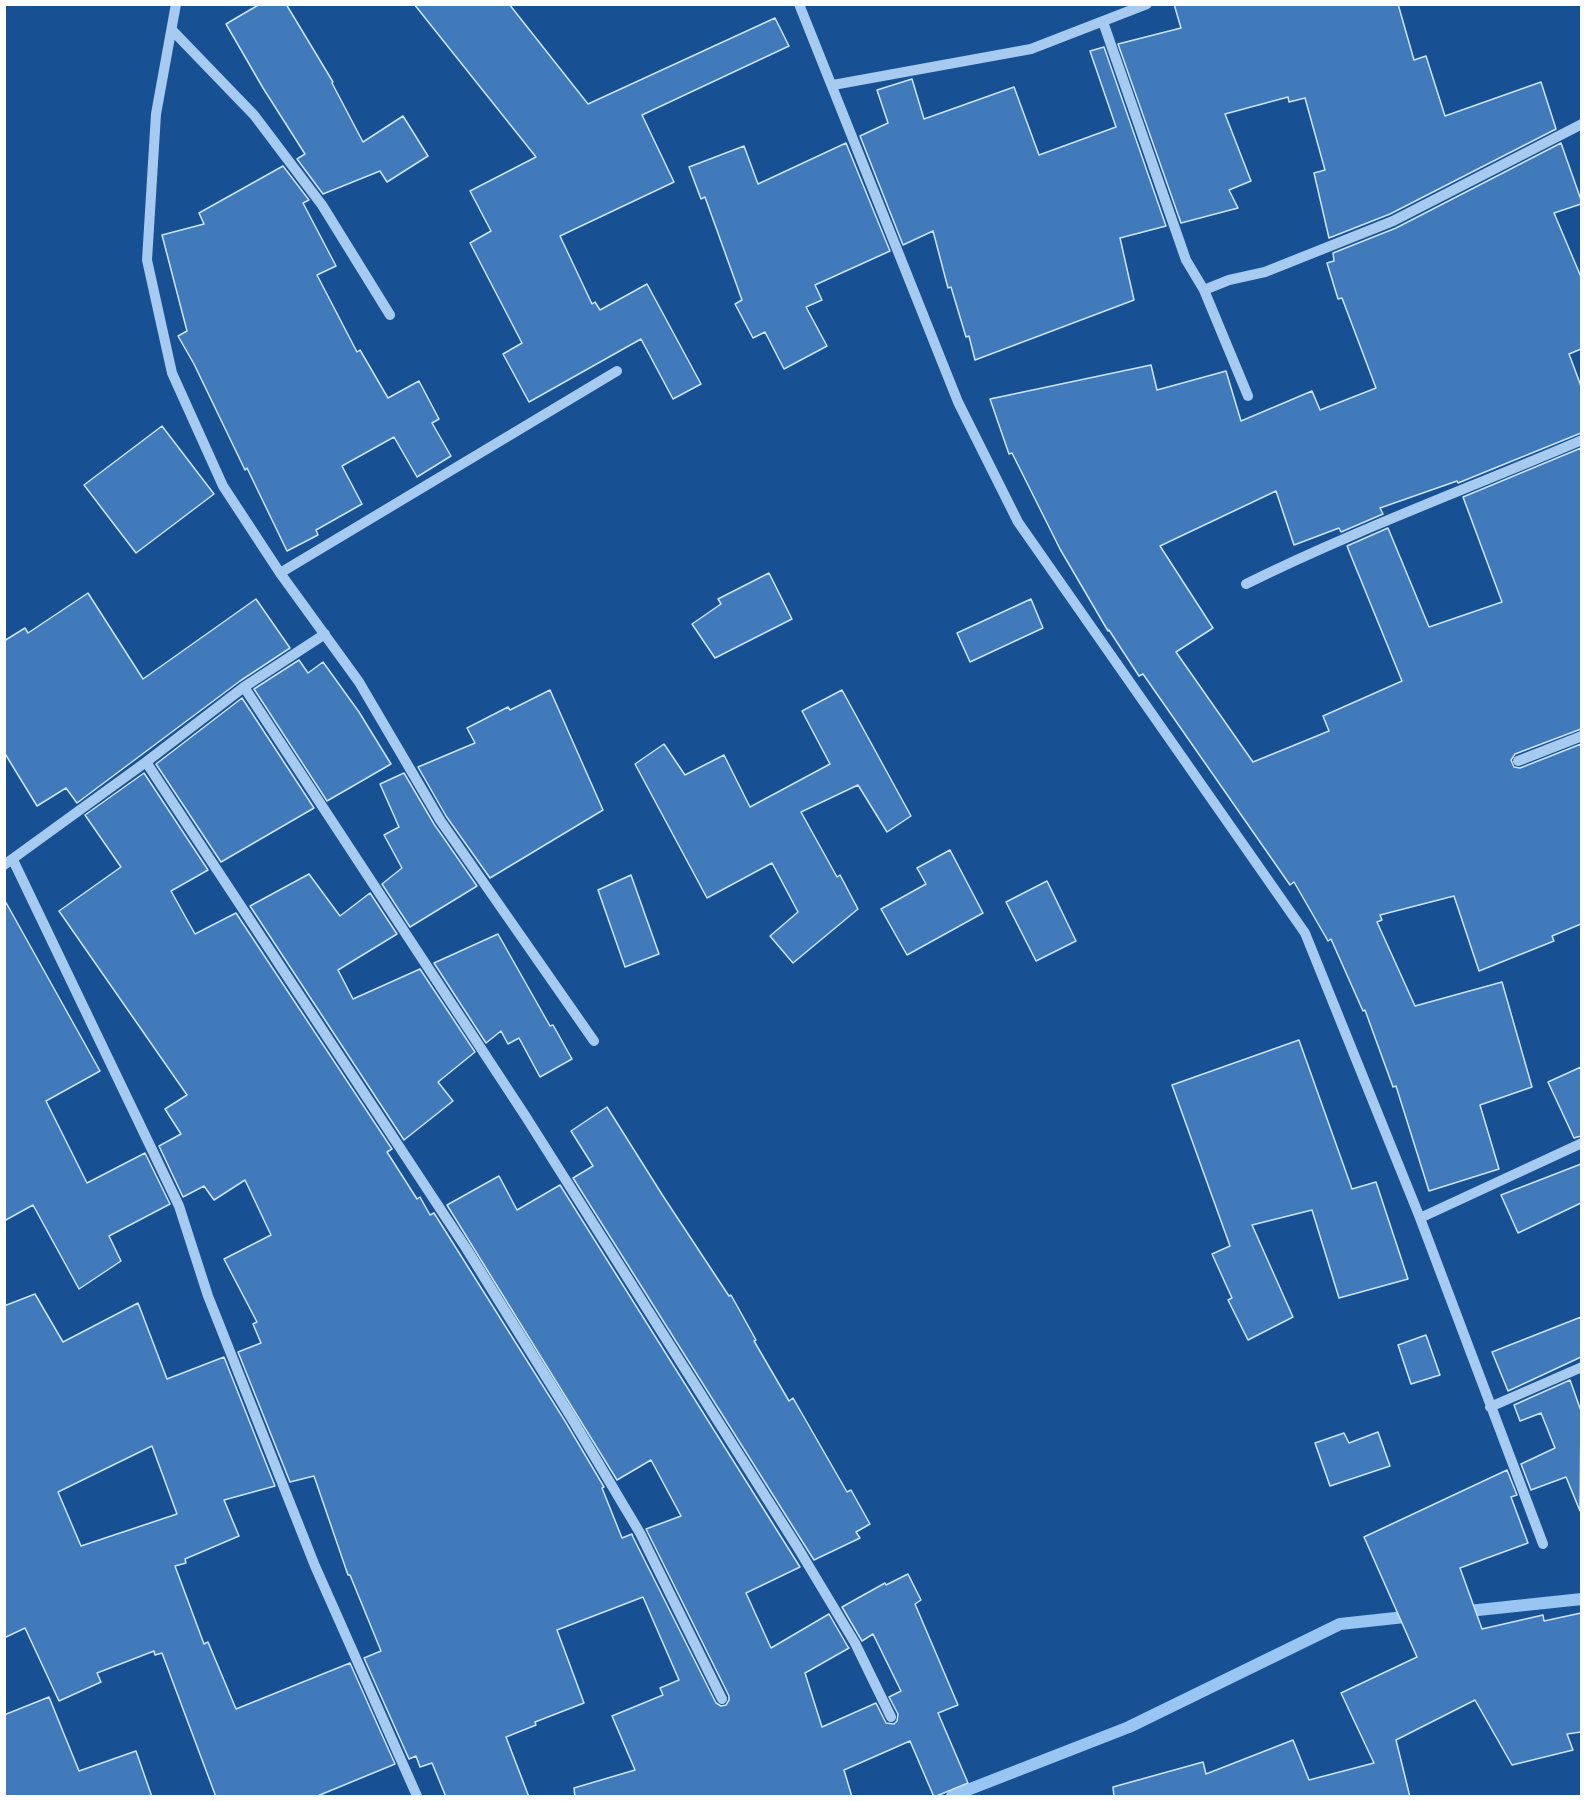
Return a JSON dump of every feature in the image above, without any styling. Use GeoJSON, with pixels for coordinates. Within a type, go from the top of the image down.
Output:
{"type":"FeatureCollection","features":[{"type":"Feature","properties":{"kind":"street"},"geometry":{"type":"LineString","coordinates":[[176,4],[156,114],[147,260],[172,373],[223,486],[280,573],[358,682],[440,820],[594,1041]]}},
{"type":"Feature","properties":{"kind":"street"},"geometry":{"type":"LineString","coordinates":[[799,4],[958,402],[1018,522],[1305,933],[1420,1218],[1543,1544]]}},
{"type":"Feature","properties":{"kind":"street"},"geometry":{"type":"LineString","coordinates":[[833,85],[1032,50],[1147,4]]}},
{"type":"Feature","properties":{"kind":"street"},"geometry":{"type":"LineString","coordinates":[[1103,22],[1182,249],[1204,290],[1248,396]]}},
{"type":"Feature","properties":{"kind":"street"},"geometry":{"type":"LineString","coordinates":[[172,30],[254,115],[322,205],[390,315]]}},
{"type":"Feature","properties":{"kind":"street"},"geometry":{"type":"LineString","coordinates":[[1204,290],[1229,280],[1265,272],[1394,222],[1581,124]]}},
{"type":"Feature","properties":{"kind":"street"},"geometry":{"type":"LineString","coordinates":[[280,573],[617,370]]}},
{"type":"Feature","properties":{"kind":"street"},"geometry":{"type":"LineString","coordinates":[[1246,584],[1312,551],[1581,440]]}},
{"type":"Feature","properties":{"kind":"street"},"geometry":{"type":"LineString","coordinates":[[325,634],[244,687],[146,762],[8,862],[179,1206],[208,1296],[315,1566],[417,1797]]}},
{"type":"Feature","properties":{"kind":"street"},"geometry":{"type":"LineString","coordinates":[[244,687],[526,1117],[792,1538],[855,1643],[891,1717]]}},
{"type":"Feature","properties":{"kind":"street"},"geometry":{"type":"LineString","coordinates":[[1518,761],[1581,735]]}},
{"type":"Feature","properties":{"kind":"street"},"geometry":{"type":"LineString","coordinates":[[146,762],[466,1248],[571,1417],[640,1533],[722,1699]]}},
{"type":"Feature","properties":{"kind":"street"},"geometry":{"type":"LineString","coordinates":[[1420,1218],[1581,1143]]}},
{"type":"Feature","properties":{"kind":"street"},"geometry":{"type":"LineString","coordinates":[[1490,1407],[1581,1367]]}},
{"type":"Feature","properties":{"kind":"building"},"geometry":{"type":"Polygon","coordinates":[[[260,4],[286,4],[333,82],[363,142],[403,116],[428,156],[387,182],[380,171],[323,194],[297,159],[305,154],[226,24],[260,4]]]}},
{"type":"Feature","properties":{"kind":"building"},"geometry":{"type":"Polygon","coordinates":[[[414,4],[509,4],[588,104],[775,18],[789,46],[642,115],[674,182],[560,236],[592,304],[595,302],[600,310],[647,284],[701,384],[673,399],[641,339],[529,402],[503,354],[522,343],[470,243],[491,231],[470,191],[536,157],[414,4]]]}},
{"type":"Feature","properties":{"kind":"building"},"geometry":{"type":"Polygon","coordinates":[[[1174,4],[1398,4],[1414,60],[1426,56],[1445,116],[1541,82],[1556,129],[1390,214],[1329,238],[1314,173],[1325,170],[1305,98],[1289,102],[1288,97],[1225,114],[1251,181],[1229,190],[1238,208],[1181,223],[1118,44],[1181,28],[1174,4]]]}},
{"type":"Feature","properties":{"kind":"building"},"geometry":{"type":"Polygon","coordinates":[[[1104,47],[1166,226],[1120,238],[1134,300],[975,360],[951,287],[948,288],[933,231],[903,245],[860,136],[888,123],[877,90],[912,79],[924,119],[1014,87],[1039,155],[1116,127],[1090,51],[1104,47]]]}},
{"type":"Feature","properties":{"kind":"building"},"geometry":{"type":"Polygon","coordinates":[[[846,143],[890,251],[815,285],[822,300],[806,307],[827,346],[784,369],[765,332],[753,338],[735,304],[742,300],[705,197],[701,199],[689,167],[744,146],[758,184],[846,143]]]}},
{"type":"Feature","properties":{"kind":"building"},"geometry":{"type":"Polygon","coordinates":[[[1561,143],[1581,200],[1581,204],[1554,213],[1581,277],[1581,349],[1569,354],[1581,386],[1581,433],[1458,483],[1457,481],[1380,508],[1383,514],[1341,532],[1339,528],[1294,545],[1276,491],[1160,546],[1213,628],[1176,652],[1253,762],[1329,731],[1323,716],[1402,681],[1347,546],[1388,528],[1429,627],[1502,602],[1463,497],[1581,448],[1581,729],[1515,754],[1511,760],[1514,767],[1520,768],[1581,744],[1581,924],[1552,936],[1554,941],[1479,971],[1454,896],[1380,915],[1382,920],[1377,922],[1415,1006],[1502,982],[1532,1087],[1480,1105],[1499,1169],[1429,1191],[1396,1086],[1393,1087],[1365,1010],[1363,1011],[1331,939],[1328,941],[1294,882],[1290,885],[1143,674],[1139,676],[1108,631],[1060,549],[1012,453],[1009,454],[990,399],[1151,365],[1157,390],[1226,371],[1241,421],[1312,391],[1320,410],[1376,388],[1342,298],[1338,299],[1327,263],[1334,261],[1333,253],[1396,228],[1561,143]]]}},
{"type":"Feature","properties":{"kind":"building"},"geometry":{"type":"Polygon","coordinates":[[[283,166],[309,200],[303,203],[336,266],[317,275],[357,352],[360,350],[388,398],[419,381],[439,419],[432,423],[451,456],[417,477],[394,437],[342,466],[362,504],[316,530],[318,535],[287,551],[247,468],[245,470],[178,336],[187,331],[162,235],[204,224],[199,213],[283,166]]]}},
{"type":"Feature","properties":{"kind":"building"},"geometry":{"type":"Polygon","coordinates":[[[162,426],[214,494],[136,553],[84,485],[162,426]]]}},
{"type":"Feature","properties":{"kind":"building"},"geometry":{"type":"Polygon","coordinates":[[[769,573],[792,619],[715,658],[692,624],[721,604],[718,599],[769,573]]]}},
{"type":"Feature","properties":{"kind":"building"},"geometry":{"type":"Polygon","coordinates":[[[88,593],[143,679],[256,599],[290,648],[240,681],[77,803],[66,788],[37,806],[4,752],[4,641],[25,628],[28,633],[88,593]]]}},
{"type":"Feature","properties":{"kind":"building"},"geometry":{"type":"Polygon","coordinates":[[[1031,599],[1043,628],[970,662],[957,633],[1031,599]]]}},
{"type":"Feature","properties":{"kind":"building"},"geometry":{"type":"Polygon","coordinates":[[[299,660],[308,673],[323,662],[359,712],[391,764],[327,801],[254,689],[299,660]]]}},
{"type":"Feature","properties":{"kind":"building"},"geometry":{"type":"Polygon","coordinates":[[[550,690],[603,810],[490,878],[446,816],[418,767],[475,743],[467,728],[508,707],[510,710],[550,690]]]}},
{"type":"Feature","properties":{"kind":"building"},"geometry":{"type":"Polygon","coordinates":[[[842,690],[911,816],[887,832],[858,785],[801,812],[837,877],[840,875],[858,909],[793,963],[770,936],[798,912],[772,863],[707,898],[635,764],[664,744],[685,775],[724,755],[750,807],[830,764],[802,711],[842,690]]]}},
{"type":"Feature","properties":{"kind":"building"},"geometry":{"type":"Polygon","coordinates":[[[242,698],[314,808],[221,862],[156,764],[242,698]]]}},
{"type":"Feature","properties":{"kind":"building"},"geometry":{"type":"Polygon","coordinates":[[[144,773],[208,870],[171,891],[195,934],[236,913],[392,1149],[387,1152],[417,1199],[420,1197],[430,1215],[434,1213],[565,1421],[604,1487],[602,1488],[622,1538],[632,1534],[716,1703],[721,1706],[726,1705],[729,1696],[646,1529],[681,1516],[651,1460],[617,1480],[447,1205],[499,1176],[517,1210],[560,1185],[800,1567],[746,1593],[771,1648],[829,1614],[849,1648],[805,1673],[822,1727],[876,1703],[886,1723],[894,1724],[897,1721],[898,1714],[889,1697],[901,1691],[873,1634],[862,1641],[842,1607],[885,1583],[886,1585],[908,1574],[921,1600],[915,1604],[958,1705],[938,1713],[968,1783],[934,1797],[910,1741],[844,1770],[852,1797],[575,1797],[574,1788],[635,1770],[612,1716],[663,1695],[660,1688],[679,1680],[643,1597],[557,1630],[584,1703],[535,1722],[536,1725],[506,1737],[529,1797],[446,1797],[432,1763],[420,1767],[416,1756],[409,1759],[364,1658],[381,1651],[350,1575],[348,1575],[314,1476],[290,1482],[238,1352],[261,1343],[253,1324],[257,1322],[224,1259],[271,1235],[245,1180],[214,1200],[204,1186],[183,1197],[159,1146],[181,1134],[165,1109],[187,1095],[59,911],[121,867],[85,815],[144,773]]]}},
{"type":"Feature","properties":{"kind":"building"},"geometry":{"type":"Polygon","coordinates":[[[404,773],[434,824],[477,886],[410,927],[382,884],[402,868],[384,835],[399,827],[380,784],[404,773]]]}},
{"type":"Feature","properties":{"kind":"building"},"geometry":{"type":"Polygon","coordinates":[[[950,850],[983,913],[907,955],[881,909],[926,884],[917,868],[950,850]]]}},
{"type":"Feature","properties":{"kind":"building"},"geometry":{"type":"Polygon","coordinates":[[[309,874],[340,916],[370,893],[397,934],[338,970],[353,999],[420,969],[475,1052],[438,1082],[453,1101],[404,1140],[250,906],[309,874]]]}},
{"type":"Feature","properties":{"kind":"building"},"geometry":{"type":"Polygon","coordinates":[[[631,875],[659,954],[625,967],[598,890],[631,875]]]}},
{"type":"Feature","properties":{"kind":"building"},"geometry":{"type":"Polygon","coordinates":[[[1047,881],[1076,941],[1036,961],[1006,902],[1047,881]]]}},
{"type":"Feature","properties":{"kind":"building"},"geometry":{"type":"Polygon","coordinates":[[[4,899],[100,1071],[46,1101],[87,1183],[145,1153],[170,1204],[109,1236],[121,1261],[79,1289],[33,1205],[4,1221],[4,899]]]}},
{"type":"Feature","properties":{"kind":"building"},"geometry":{"type":"Polygon","coordinates":[[[498,934],[550,1026],[553,1025],[572,1059],[540,1077],[519,1038],[508,1044],[501,1031],[486,1043],[434,963],[498,934]]]}},
{"type":"Feature","properties":{"kind":"building"},"geometry":{"type":"Polygon","coordinates":[[[1299,1040],[1352,1189],[1376,1182],[1408,1279],[1339,1298],[1312,1210],[1252,1225],[1293,1317],[1248,1340],[1228,1300],[1232,1298],[1212,1254],[1230,1246],[1172,1085],[1299,1040]]]}},
{"type":"Feature","properties":{"kind":"building"},"geometry":{"type":"Polygon","coordinates":[[[1581,1067],[1581,1136],[1574,1138],[1548,1082],[1581,1067]]]}},
{"type":"Feature","properties":{"kind":"building"},"geometry":{"type":"Polygon","coordinates":[[[607,1107],[663,1196],[729,1296],[731,1295],[756,1340],[754,1341],[789,1401],[793,1398],[847,1492],[851,1490],[870,1524],[856,1532],[860,1538],[814,1560],[573,1178],[593,1166],[571,1131],[607,1107]]]}},
{"type":"Feature","properties":{"kind":"building"},"geometry":{"type":"Polygon","coordinates":[[[1581,1164],[1581,1203],[1518,1233],[1501,1195],[1581,1164]]]}},
{"type":"Feature","properties":{"kind":"building"},"geometry":{"type":"Polygon","coordinates":[[[35,1294],[63,1342],[138,1303],[167,1379],[224,1357],[275,1486],[224,1500],[239,1536],[185,1559],[186,1563],[175,1566],[204,1644],[208,1642],[236,1709],[350,1663],[395,1764],[315,1797],[216,1797],[162,1653],[155,1655],[154,1651],[97,1673],[101,1682],[59,1701],[25,1628],[4,1638],[4,1306],[35,1294]],[[152,1446],[58,1492],[81,1546],[177,1514],[152,1446]]]}},
{"type":"Feature","properties":{"kind":"building"},"geometry":{"type":"Polygon","coordinates":[[[1581,1317],[1581,1357],[1508,1391],[1492,1352],[1581,1317]]]}},
{"type":"Feature","properties":{"kind":"building"},"geometry":{"type":"Polygon","coordinates":[[[1426,1335],[1440,1375],[1411,1384],[1398,1345],[1426,1335]]]}},
{"type":"Feature","properties":{"kind":"building"},"geometry":{"type":"Polygon","coordinates":[[[1570,1380],[1581,1411],[1580,1511],[1566,1477],[1531,1490],[1521,1464],[1555,1448],[1541,1413],[1520,1421],[1514,1405],[1570,1380]]]}},
{"type":"Feature","properties":{"kind":"building"},"geometry":{"type":"Polygon","coordinates":[[[1378,1432],[1390,1466],[1330,1486],[1315,1443],[1344,1433],[1349,1443],[1378,1432]]]}},
{"type":"Feature","properties":{"kind":"building"},"geometry":{"type":"Polygon","coordinates":[[[1507,1470],[1517,1495],[1511,1497],[1528,1543],[1460,1568],[1482,1629],[1543,1615],[1544,1621],[1581,1613],[1581,1732],[1567,1734],[1573,1750],[1512,1765],[1475,1700],[1396,1740],[1410,1797],[1114,1797],[1113,1787],[1203,1762],[1206,1774],[1293,1740],[1309,1780],[1374,1763],[1341,1693],[1417,1657],[1364,1537],[1507,1470]]]}},
{"type":"Feature","properties":{"kind":"building"},"geometry":{"type":"Polygon","coordinates":[[[49,1697],[79,1771],[136,1751],[152,1797],[4,1797],[4,1715],[49,1697]]]}},
{"type":"Feature","properties":{"kind":"waterway"},"geometry":{"type":"LineString","coordinates":[[1459,1612],[1582,1599]]}},
{"type":"Feature","properties":{"kind":"waterway"},"geometry":{"type":"LineString","coordinates":[[952,1796],[1129,1727],[1340,1624],[1414,1616]]}}]}
